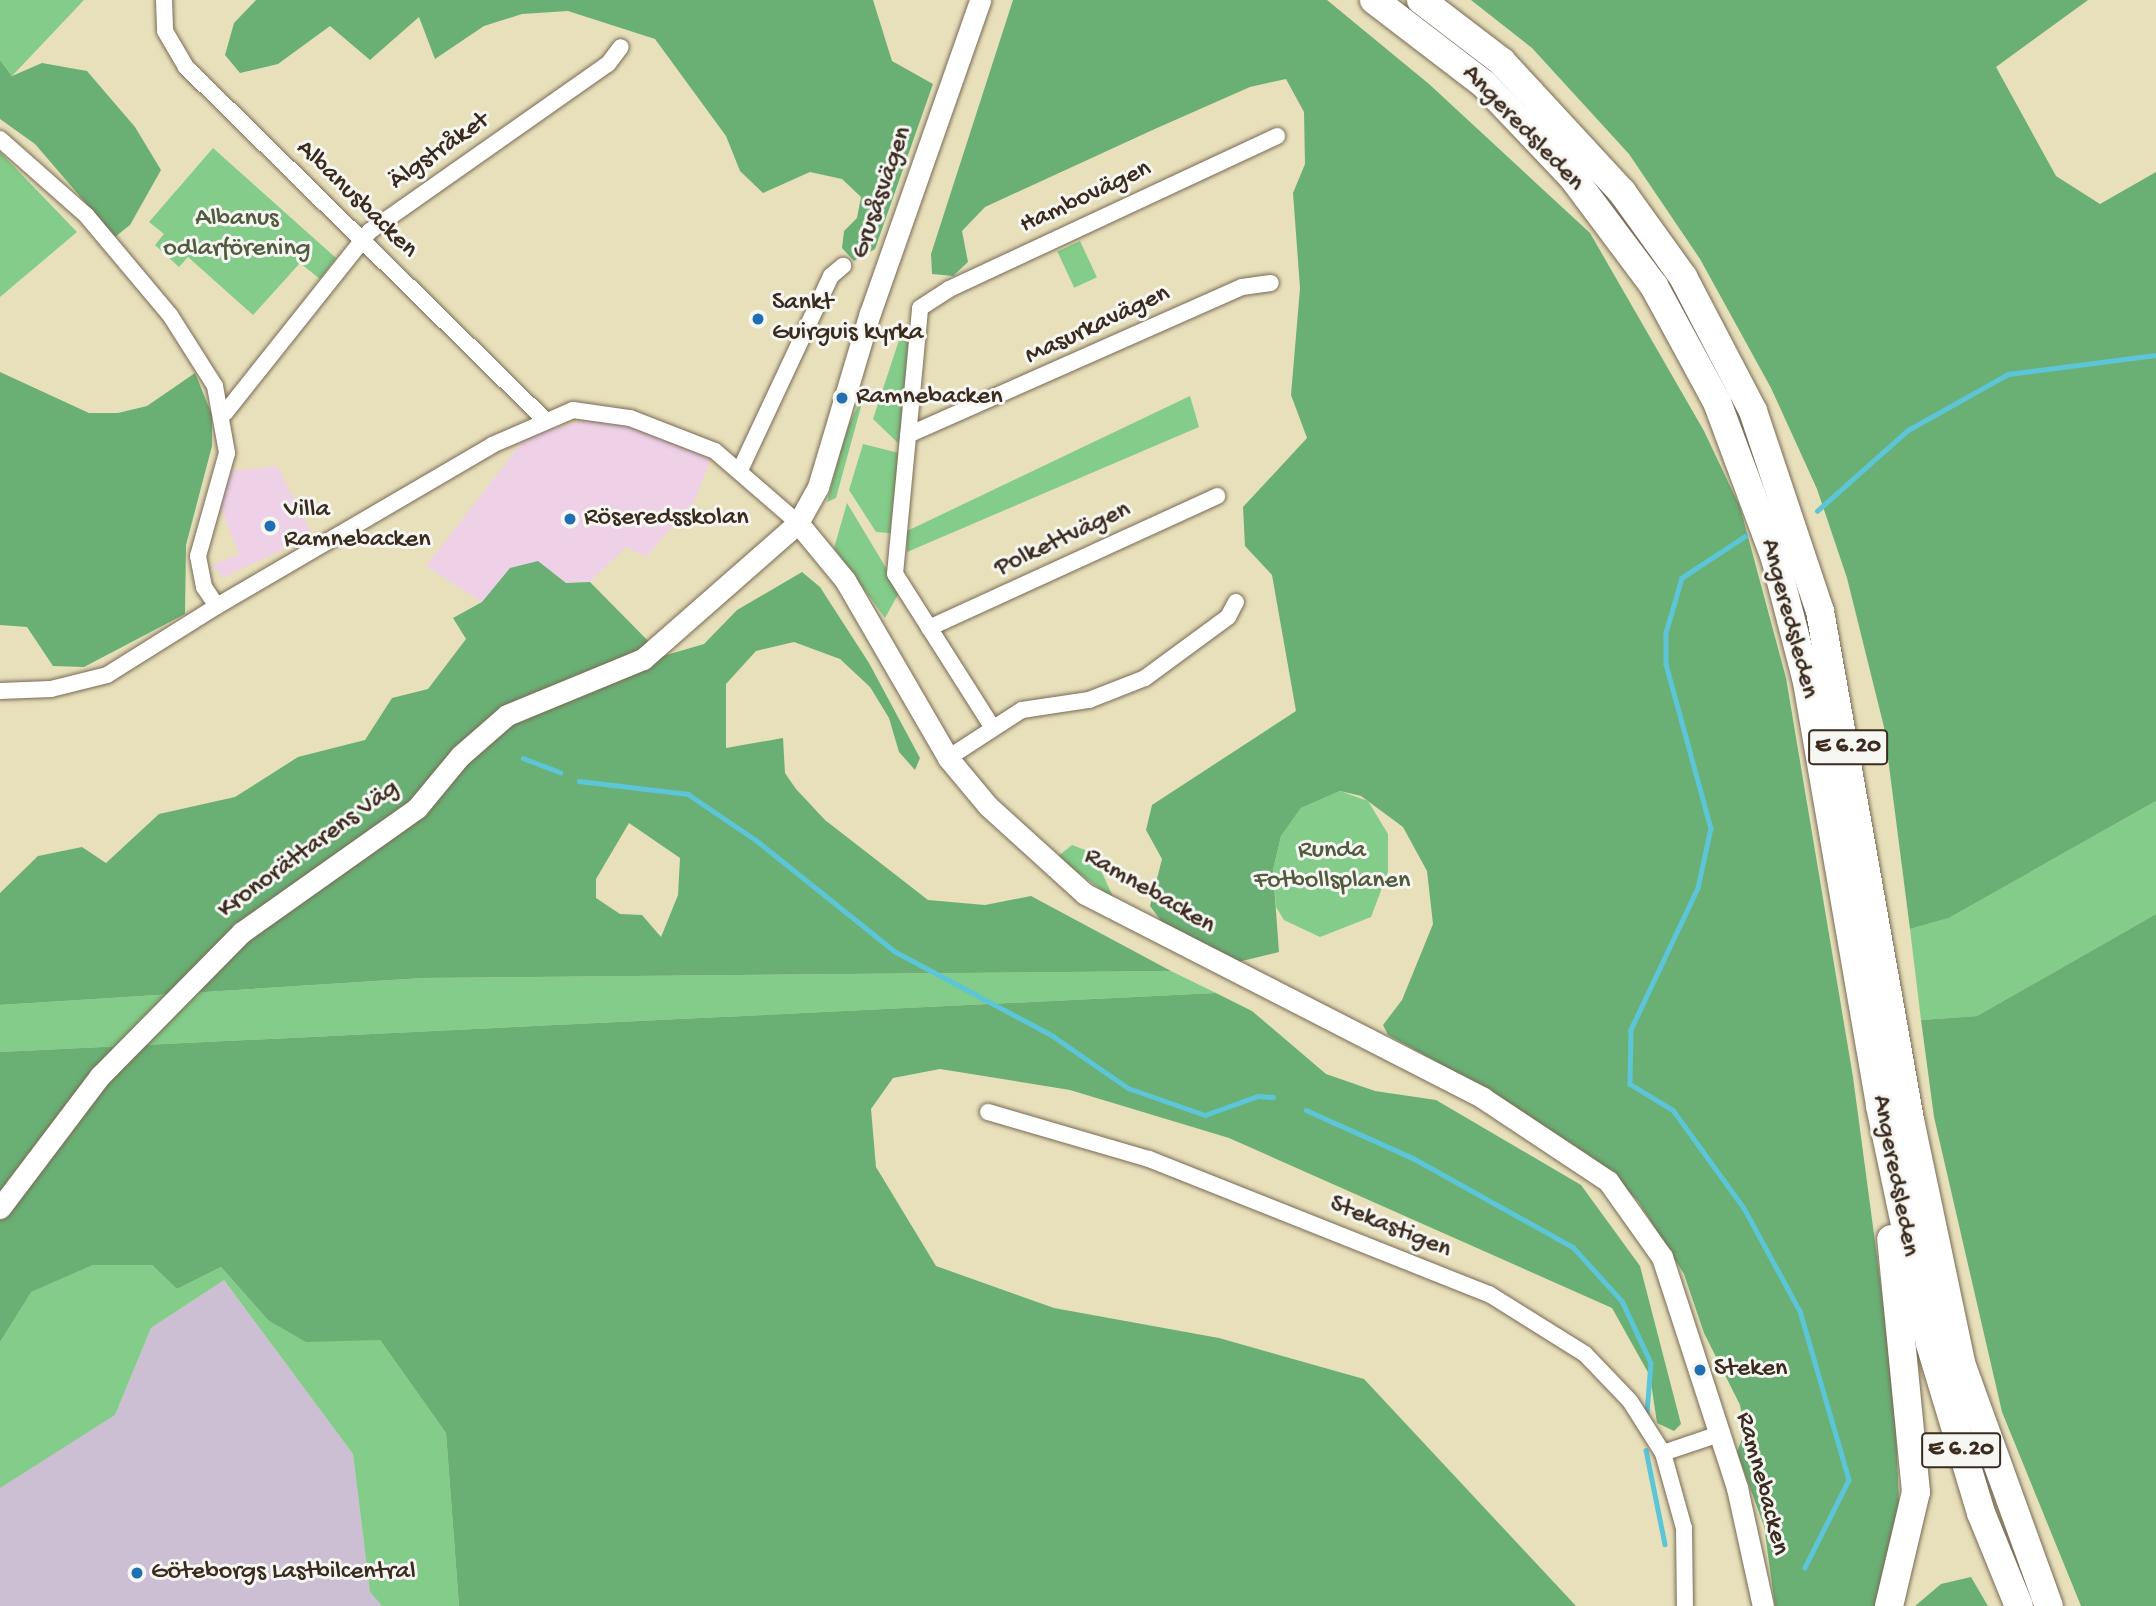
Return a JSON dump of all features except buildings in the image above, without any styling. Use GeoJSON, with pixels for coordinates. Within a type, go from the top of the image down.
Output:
{"type":"FeatureCollection","features":[{"type":"Feature","properties":{"kind":"highway","name":"Angeredsleden"},"geometry":{"type":"LineString","coordinates":[[1374,0],[1484,84],[1574,179],[1654,286],[1717,402],[1775,558],[1807,682],[1880,1106],[1940,1381],[2019,1606]]}},
{"type":"Feature","properties":{"kind":"highway","name":"Angeredsleden"},"geometry":{"type":"LineString","coordinates":[[1421,0],[1502,62],[1622,192],[1683,277],[1753,411],[1820,611],[1910,1120],[1962,1366],[2049,1606]]}},
{"type":"Feature","properties":{"kind":"highway"},"geometry":{"type":"LineString","coordinates":[[1880,1106],[1915,1457],[1913,1519],[1889,1606]]}},
{"type":"Feature","properties":{"kind":"street","name":"Albanusbacken"},"geometry":{"type":"LineString","coordinates":[[164,0],[164,31],[186,67],[544,419]]}},
{"type":"Feature","properties":{"kind":"street","name":"Grusåsvägen"},"geometry":{"type":"LineString","coordinates":[[798,523],[818,487],[867,324],[981,0]]}},
{"type":"Feature","properties":{"kind":"street","name":"Älgstråket"},"geometry":{"type":"LineString","coordinates":[[225,413],[361,239],[608,64],[621,47]]}},
{"type":"Feature","properties":{"kind":"street","name":"Hambovägen"},"geometry":{"type":"LineString","coordinates":[[908,435],[920,309],[949,289],[1277,136]]}},
{"type":"Feature","properties":{"kind":"street"},"geometry":{"type":"LineString","coordinates":[[0,139],[86,215],[170,315],[197,352],[225,413],[227,453],[198,556],[204,587],[217,606]]}},
{"type":"Feature","properties":{"kind":"street"},"geometry":{"type":"LineString","coordinates":[[741,468],[831,276],[843,265]]}},
{"type":"Feature","properties":{"kind":"street","name":"Masurkavägen"},"geometry":{"type":"LineString","coordinates":[[908,435],[1242,287],[1271,284]]}},
{"type":"Feature","properties":{"kind":"street","name":"Ramnebacken"},"geometry":{"type":"LineString","coordinates":[[0,691],[51,689],[107,675],[217,606],[544,419],[573,410],[608,412],[671,431],[741,468],[798,523],[845,580],[948,758],[988,806],[1085,894],[1483,1098],[1608,1181],[1662,1257],[1719,1434],[1763,1606]]}},
{"type":"Feature","properties":{"kind":"street"},"geometry":{"type":"LineString","coordinates":[[908,435],[893,558],[895,574],[991,725]]}},
{"type":"Feature","properties":{"kind":"street","name":"Polkettvägen"},"geometry":{"type":"LineString","coordinates":[[929,628],[1217,496]]}},
{"type":"Feature","properties":{"kind":"street","name":"Kronorättarens Väg"},"geometry":{"type":"LineString","coordinates":[[0,1208],[100,1076],[242,932],[417,808],[460,756],[507,715],[643,659],[798,523]]}},
{"type":"Feature","properties":{"kind":"street"},"geometry":{"type":"LineString","coordinates":[[948,758],[991,725],[1022,710],[1129,687],[1210,631],[1236,602]]}},
{"type":"Feature","properties":{"kind":"street","name":"Stekastigen"},"geometry":{"type":"LineString","coordinates":[[988,1112],[1149,1159],[1489,1294],[1585,1354],[1630,1401],[1663,1453]]}},
{"type":"Feature","properties":{"kind":"street"},"geometry":{"type":"LineString","coordinates":[[1685,1606],[1684,1528],[1663,1453],[1719,1434]]}},
{"type":"Feature","properties":{"kind":"shaded area","name":"Röseredsskolan"},"geometry":{"type":"Polygon","coordinates":[[[586,420],[635,426],[711,458],[695,500],[646,557],[626,547],[590,582],[566,583],[510,568],[482,602],[426,566],[526,437],[586,420]]]}},
{"type":"Feature","properties":{"kind":"shaded area","name":"Villa Ramnebacken"},"geometry":{"type":"Polygon","coordinates":[[[277,466],[313,536],[223,577],[212,565],[239,554],[218,500],[230,471],[277,466]]]}},
{"type":"Feature","properties":{"kind":"shaded area"},"geometry":{"type":"Polygon","coordinates":[[[224,1280],[353,1454],[370,1592],[382,1606],[0,1606],[0,1487],[115,1415],[151,1328],[224,1280]]]}},
{"type":"Feature","properties":{"kind":"green space"},"geometry":{"type":"Polygon","coordinates":[[[0,0],[84,0],[12,76],[0,60],[0,0]]]}},
{"type":"Feature","properties":{"kind":"green space"},"geometry":{"type":"Polygon","coordinates":[[[256,0],[873,0],[892,61],[933,84],[875,249],[854,261],[842,248],[844,231],[857,218],[861,197],[842,179],[810,172],[763,193],[740,171],[726,136],[655,39],[568,11],[522,14],[484,26],[435,59],[419,17],[370,60],[330,26],[278,64],[240,73],[225,55],[234,23],[256,0]]]}},
{"type":"Feature","properties":{"kind":"green space"},"geometry":{"type":"Polygon","coordinates":[[[1013,0],[1327,0],[1429,84],[1590,233],[1704,431],[1740,507],[1786,678],[1853,1077],[1894,1384],[1899,1502],[1888,1575],[1875,1606],[1775,1606],[1764,1526],[1737,1452],[1745,1431],[1740,1405],[1704,1333],[1684,1274],[1638,1201],[1593,1158],[1499,1096],[1388,1035],[1383,1025],[1402,1000],[1433,924],[1427,871],[1403,827],[1361,796],[1340,791],[1301,808],[1281,836],[1273,870],[1279,952],[1238,962],[1162,922],[1150,906],[1162,859],[1146,830],[1152,805],[1296,711],[1272,575],[1245,546],[1243,507],[1307,438],[1291,395],[1300,288],[1293,193],[1305,164],[1304,112],[1286,79],[1250,87],[985,207],[962,231],[968,262],[953,276],[932,274],[931,254],[1013,0]]]}},
{"type":"Feature","properties":{"kind":"green space"},"geometry":{"type":"Polygon","coordinates":[[[1471,0],[2088,0],[1996,67],[2056,176],[2100,204],[2156,172],[2156,801],[1949,918],[1910,929],[1884,727],[1847,578],[1817,489],[1771,388],[1700,259],[1629,154],[1532,48],[1471,0]]]}},
{"type":"Feature","properties":{"kind":"green space"},"geometry":{"type":"Polygon","coordinates":[[[0,60],[12,76],[42,63],[87,71],[135,127],[161,170],[130,225],[115,237],[35,144],[0,119],[0,60]]]}},
{"type":"Feature","properties":{"kind":"green space","name":"Albanus odlarförening"},"geometry":{"type":"Polygon","coordinates":[[[213,148],[336,258],[320,279],[300,263],[253,315],[188,257],[179,267],[155,245],[164,234],[149,222],[213,148]]]}},
{"type":"Feature","properties":{"kind":"green space"},"geometry":{"type":"Polygon","coordinates":[[[0,152],[77,232],[0,297],[0,152]]]}},
{"type":"Feature","properties":{"kind":"green space"},"geometry":{"type":"Polygon","coordinates":[[[1080,241],[1097,277],[1074,288],[1057,252],[1080,241]]]}},
{"type":"Feature","properties":{"kind":"green space"},"geometry":{"type":"Polygon","coordinates":[[[903,328],[909,336],[900,445],[873,419],[903,328]]]}},
{"type":"Feature","properties":{"kind":"green space"},"geometry":{"type":"Polygon","coordinates":[[[0,372],[89,413],[118,413],[147,406],[195,373],[212,415],[212,446],[186,545],[185,614],[84,667],[53,666],[27,627],[0,625],[0,372]]]}},
{"type":"Feature","properties":{"kind":"green space"},"geometry":{"type":"Polygon","coordinates":[[[865,392],[836,498],[827,502],[846,430],[865,392]]]}},
{"type":"Feature","properties":{"kind":"green space"},"geometry":{"type":"Polygon","coordinates":[[[1190,396],[1199,427],[907,552],[907,531],[1190,396]]]}},
{"type":"Feature","properties":{"kind":"green space"},"geometry":{"type":"Polygon","coordinates":[[[863,444],[899,453],[890,533],[876,532],[849,490],[863,444]]]}},
{"type":"Feature","properties":{"kind":"green space"},"geometry":{"type":"Polygon","coordinates":[[[847,503],[900,591],[885,618],[834,548],[847,503]]]}},
{"type":"Feature","properties":{"kind":"green space"},"geometry":{"type":"Polygon","coordinates":[[[538,561],[566,583],[590,582],[663,656],[704,644],[737,610],[802,572],[820,587],[869,663],[920,758],[915,770],[899,752],[889,718],[870,687],[840,659],[794,642],[756,651],[726,684],[726,748],[783,738],[785,773],[796,789],[825,820],[928,900],[985,905],[1031,896],[1171,971],[423,978],[0,1005],[0,893],[38,856],[82,847],[106,863],[159,814],[235,797],[298,757],[365,740],[392,698],[428,689],[466,639],[453,618],[482,602],[510,568],[538,561]],[[629,823],[596,879],[596,898],[620,914],[642,915],[661,937],[678,895],[680,858],[629,823]]]}},
{"type":"Feature","properties":{"kind":"green space","name":"Runda Fotbollsplanen"},"geometry":{"type":"Polygon","coordinates":[[[1340,791],[1368,801],[1388,834],[1388,872],[1371,917],[1320,937],[1284,920],[1276,907],[1273,870],[1281,836],[1301,808],[1340,791]]]}},
{"type":"Feature","properties":{"kind":"green space"},"geometry":{"type":"Polygon","coordinates":[[[2156,801],[2156,914],[1977,1016],[1921,1020],[1910,929],[1949,918],[2156,801]]]}},
{"type":"Feature","properties":{"kind":"green space"},"geometry":{"type":"Polygon","coordinates":[[[1072,845],[1093,853],[1114,899],[1057,857],[1072,845]]]}},
{"type":"Feature","properties":{"kind":"green space"},"geometry":{"type":"Polygon","coordinates":[[[2156,914],[2156,1606],[2081,1606],[2002,1412],[1934,1117],[1921,1020],[1977,1016],[2156,914]]]}},
{"type":"Feature","properties":{"kind":"green space"},"geometry":{"type":"Polygon","coordinates":[[[1171,971],[1216,993],[0,1052],[0,1005],[423,978],[1171,971]]]}},
{"type":"Feature","properties":{"kind":"green space"},"geometry":{"type":"Polygon","coordinates":[[[1216,993],[1252,1011],[1326,1074],[1375,1091],[1436,1100],[1581,1185],[1640,1266],[1681,1424],[1674,1431],[1657,1423],[1650,1376],[1612,1308],[1229,1138],[1070,1090],[940,1069],[893,1078],[871,1109],[876,1167],[936,1266],[1054,1308],[1219,1338],[1364,1379],[1576,1606],[459,1606],[446,1433],[380,1340],[306,1342],[268,1320],[221,1267],[177,1289],[152,1265],[93,1265],[31,1292],[0,1342],[0,1052],[1216,993]]]}},
{"type":"Feature","properties":{"kind":"green space"},"geometry":{"type":"Polygon","coordinates":[[[93,1265],[152,1265],[177,1289],[221,1267],[268,1320],[380,1340],[446,1433],[459,1606],[382,1606],[370,1592],[353,1454],[224,1280],[151,1328],[115,1415],[0,1488],[0,1342],[30,1292],[93,1265]]]}},
{"type":"Feature","properties":{"kind":"green space"},"geometry":{"type":"Polygon","coordinates":[[[1971,1577],[1988,1606],[1915,1606],[1941,1584],[1971,1577]]]}},
{"type":"Feature","properties":{"kind":"waterway"},"geometry":{"type":"LineString","coordinates":[[1817,511],[1908,430],[2008,374],[2156,355]]}},
{"type":"Feature","properties":{"kind":"waterway"},"geometry":{"type":"LineString","coordinates":[[1746,536],[1682,578],[1666,633],[1666,664],[1711,828],[1698,888],[1631,1030],[1630,1084],[1673,1110],[1744,1208],[1800,1311],[1849,1480],[1805,1568]]}},
{"type":"Feature","properties":{"kind":"waterway"},"geometry":{"type":"LineString","coordinates":[[523,758],[560,772]]}},
{"type":"Feature","properties":{"kind":"waterway"},"geometry":{"type":"LineString","coordinates":[[579,781],[688,794],[756,840],[896,952],[1053,1036],[1128,1088],[1205,1115],[1258,1096],[1273,1097]]}},
{"type":"Feature","properties":{"kind":"waterway"},"geometry":{"type":"LineString","coordinates":[[1306,1110],[1413,1158],[1573,1247],[1622,1301],[1651,1363],[1647,1413]]}},
{"type":"Feature","properties":{"kind":"waterway"},"geometry":{"type":"LineString","coordinates":[[1646,1450],[1665,1544]]}},
{"type":"Feature","properties":{"kind":"place","name":"Sankt Guirguis kyrka"},"geometry":{"type":"Point","coordinates":[758,319]}},
{"type":"Feature","properties":{"kind":"place","name":"Ramnebacken"},"geometry":{"type":"Point","coordinates":[842,398]}},
{"type":"Feature","properties":{"kind":"place","name":"Röseredsskolan"},"geometry":{"type":"Point","coordinates":[570,519]}},
{"type":"Feature","properties":{"kind":"place","name":"Villa Ramnebacken"},"geometry":{"type":"Point","coordinates":[270,526]}},
{"type":"Feature","properties":{"kind":"place","name":"Steken"},"geometry":{"type":"Point","coordinates":[1700,1370]}},
{"type":"Feature","properties":{"kind":"place","name":"Göteborgs Lastbilcentral"},"geometry":{"type":"Point","coordinates":[137,1573]}}]}
